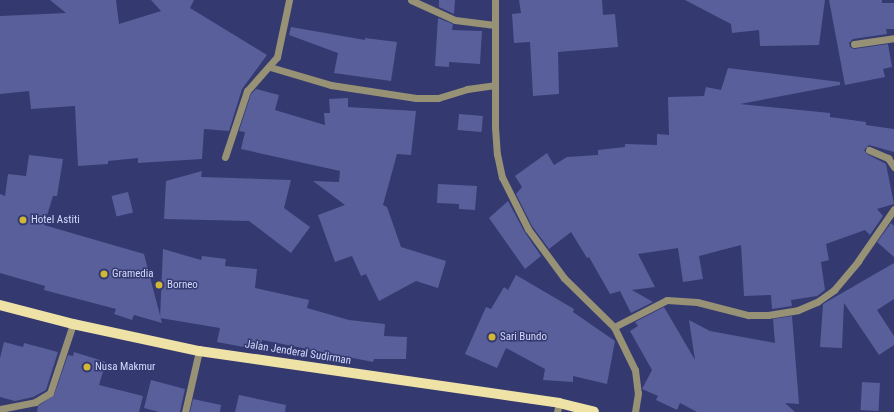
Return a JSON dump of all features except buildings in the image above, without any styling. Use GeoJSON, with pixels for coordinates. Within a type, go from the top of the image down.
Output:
{"type":"FeatureCollection","features":[{"type":"Feature","properties":{"kind":"main road","name":"Jalan Jenderal Sudirman"},"geometry":{"type":"LineString","coordinates":[[0,305],[73,324],[199,351],[594,412]]}},
{"type":"Feature","properties":{"kind":"street"},"geometry":{"type":"LineString","coordinates":[[225,156],[247,91],[251,84],[270,67],[277,57],[289,0]]}},
{"type":"Feature","properties":{"kind":"street"},"geometry":{"type":"LineString","coordinates":[[411,0],[455,20],[495,25]]}},
{"type":"Feature","properties":{"kind":"street"},"geometry":{"type":"LineString","coordinates":[[495,0],[497,154],[509,192],[528,229],[564,278],[614,327],[635,370],[638,393],[634,412]]}},
{"type":"Feature","properties":{"kind":"street"},"geometry":{"type":"LineString","coordinates":[[854,44],[893,37]]}},
{"type":"Feature","properties":{"kind":"street"},"geometry":{"type":"LineString","coordinates":[[270,67],[331,86],[416,98],[438,98],[467,89],[495,85]]}},
{"type":"Feature","properties":{"kind":"street"},"geometry":{"type":"LineString","coordinates":[[869,150],[888,158],[894,167]]}},
{"type":"Feature","properties":{"kind":"street"},"geometry":{"type":"LineString","coordinates":[[614,327],[667,300],[696,302],[748,315],[768,315],[798,310],[817,302],[834,290],[858,260],[894,209]]}},
{"type":"Feature","properties":{"kind":"street"},"geometry":{"type":"LineString","coordinates":[[0,409],[39,400],[50,393],[73,324]]}},
{"type":"Feature","properties":{"kind":"street"},"geometry":{"type":"LineString","coordinates":[[185,412],[199,351]]}},
{"type":"Feature","properties":{"kind":"place","name":"Hotel Astiti"},"geometry":{"type":"Point","coordinates":[23,220]}},
{"type":"Feature","properties":{"kind":"place","name":"Gramedia"},"geometry":{"type":"Point","coordinates":[104,274]}},
{"type":"Feature","properties":{"kind":"place","name":"Borneo"},"geometry":{"type":"Point","coordinates":[159,285]}},
{"type":"Feature","properties":{"kind":"place","name":"Sari Bundo"},"geometry":{"type":"Point","coordinates":[492,337]}},
{"type":"Feature","properties":{"kind":"place","name":"Nusa Makmur"},"geometry":{"type":"Point","coordinates":[87,367]}}]}
